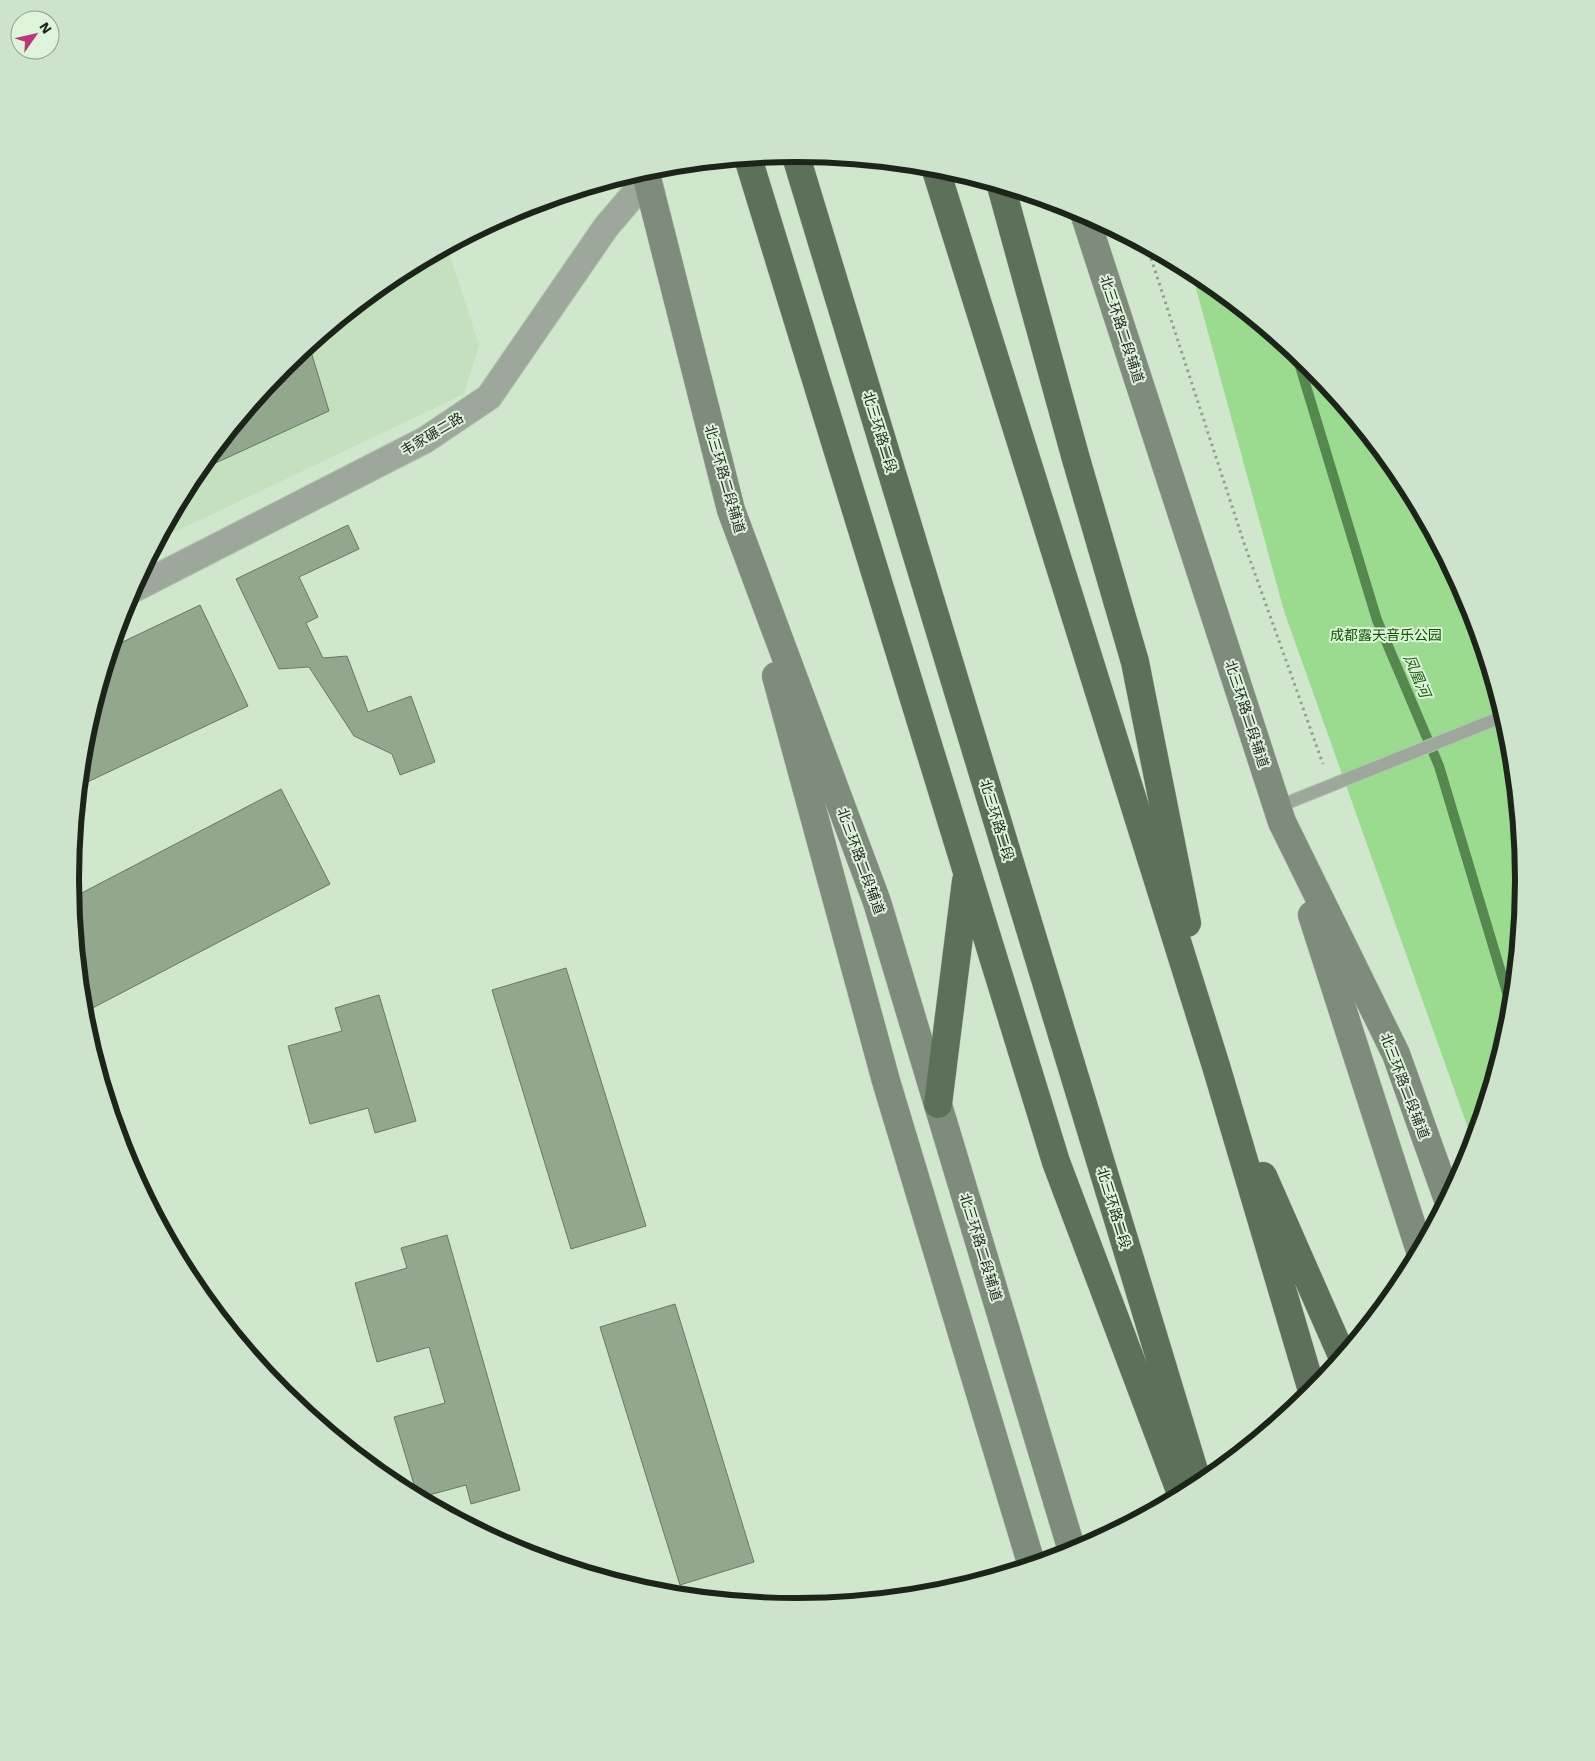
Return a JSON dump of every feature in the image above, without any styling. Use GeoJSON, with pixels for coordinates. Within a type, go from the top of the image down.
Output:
{"type":"FeatureCollection","features":[{"type":"Feature","properties":{"kind":"highway","name":"北三环路二段"},"geometry":{"type":"LineString","coordinates":[[798,162],[1196,1478]]}},
{"type":"Feature","properties":{"kind":"highway"},"geometry":{"type":"LineString","coordinates":[[750,163],[1056,1162],[1179,1489]]}},
{"type":"Feature","properties":{"kind":"highway"},"geometry":{"type":"LineString","coordinates":[[939,176],[1216,1066],[1309,1385]]}},
{"type":"Feature","properties":{"kind":"highway"},"geometry":{"type":"LineString","coordinates":[[1003,192],[1076,459],[1135,662],[1216,1066],[1339,1352]]}},
{"type":"Feature","properties":{"kind":"highway"},"geometry":{"type":"LineString","coordinates":[[938,1104],[967,872]]}},
{"type":"Feature","properties":{"kind":"main road","name":"北三环路二段辅道"},"geometry":{"type":"LineString","coordinates":[[647,178],[731,510],[877,902],[1071,1546]]}},
{"type":"Feature","properties":{"kind":"main road","name":"北三环路二段辅道"},"geometry":{"type":"LineString","coordinates":[[1087,223],[1280,814],[1396,1054],[1445,1192]]}},
{"type":"Feature","properties":{"kind":"main road"},"geometry":{"type":"LineString","coordinates":[[731,510],[886,1081],[1030,1561]]}},
{"type":"Feature","properties":{"kind":"main road"},"geometry":{"type":"LineString","coordinates":[[1280,814],[1418,1244]]}},
{"type":"Feature","properties":{"kind":"street","name":"韦家碾二路"},"geometry":{"type":"LineString","coordinates":[[143,584],[425,440],[489,397],[606,227],[642,179]]}},
{"type":"Feature","properties":{"kind":"lane"},"geometry":{"type":"LineString","coordinates":[[1280,814],[1330,785],[1498,720]]}},
{"type":"Feature","properties":{"kind":"path"},"geometry":{"type":"LineString","coordinates":[[1150,254],[1244,543],[1330,785]]}},
{"type":"Feature","properties":{"kind":"shaded area"},"geometry":{"type":"Polygon","coordinates":[[[449,252],[479,345],[464,394],[167,536],[200,481],[227,443],[289,372],[360,310],[398,283],[449,252]]]}},
{"type":"Feature","properties":{"kind":"green space","name":"成都露天音乐公园"},"geometry":{"type":"Polygon","coordinates":[[[1194,281],[1235,310],[1306,372],[1368,443],[1420,521],[1462,605],[1478,649],[1492,694],[1510,787],[1515,833],[1516,881],[1515,928],[1502,1021],[1492,1067],[1470,1134],[1284,611],[1194,281]]]}},
{"type":"Feature","properties":{"kind":"building"},"geometry":{"type":"Polygon","coordinates":[[[311,352],[329,411],[211,465],[257,407],[289,372],[311,352]]]}},
{"type":"Feature","properties":{"kind":"building"},"geometry":{"type":"Polygon","coordinates":[[[348,525],[359,549],[299,577],[318,617],[306,623],[323,658],[347,656],[368,712],[411,696],[435,762],[400,775],[392,754],[354,736],[309,667],[279,669],[236,579],[348,525]]]}},
{"type":"Feature","properties":{"kind":"building"},"geometry":{"type":"Polygon","coordinates":[[[200,605],[248,706],[86,783],[103,694],[119,644],[200,605]]]}},
{"type":"Feature","properties":{"kind":"building"},"geometry":{"type":"Polygon","coordinates":[[[281,789],[330,884],[91,1009],[80,928],[79,894],[281,789]]]}},
{"type":"Feature","properties":{"kind":"building"},"geometry":{"type":"Polygon","coordinates":[[[566,968],[646,1226],[571,1249],[492,990],[566,968]]]}},
{"type":"Feature","properties":{"kind":"building"},"geometry":{"type":"Polygon","coordinates":[[[379,995],[416,1121],[375,1133],[368,1108],[310,1124],[288,1046],[342,1031],[335,1008],[379,995]]]}},
{"type":"Feature","properties":{"kind":"building"},"geometry":{"type":"Polygon","coordinates":[[[447,1235],[520,1490],[471,1504],[466,1485],[426,1496],[415,1489],[394,1417],[445,1403],[429,1347],[377,1362],[355,1283],[407,1268],[401,1248],[447,1235]]]}},
{"type":"Feature","properties":{"kind":"building"},"geometry":{"type":"Polygon","coordinates":[[[675,1304],[754,1562],[680,1585],[600,1327],[675,1304]]]}},
{"type":"Feature","properties":{"kind":"waterway","name":"凤凰河"},"geometry":{"type":"LineString","coordinates":[[1300,367],[1377,620],[1439,766],[1507,992]]}}]}
